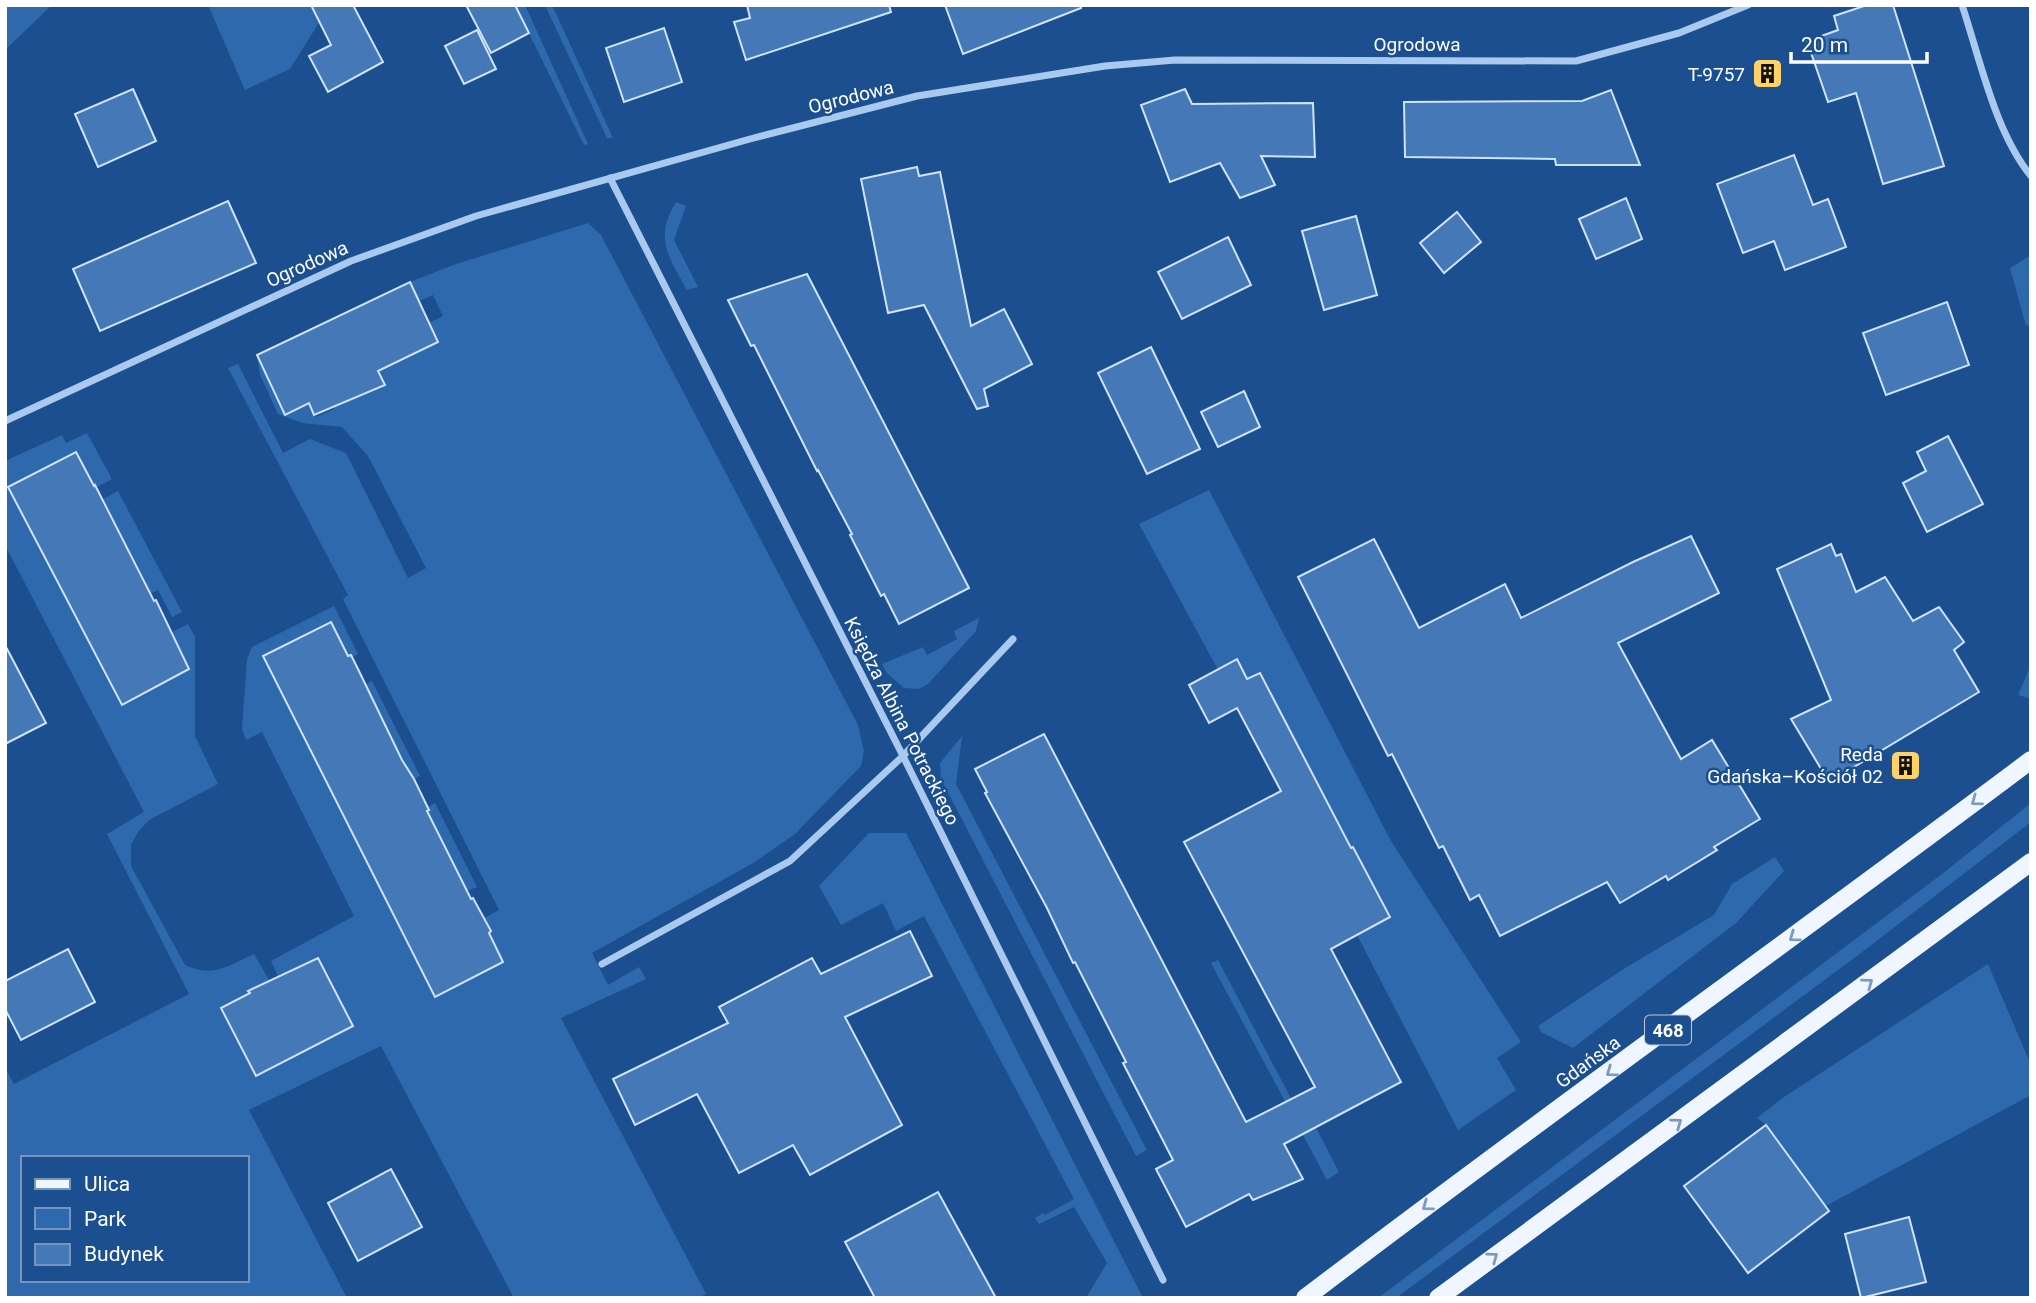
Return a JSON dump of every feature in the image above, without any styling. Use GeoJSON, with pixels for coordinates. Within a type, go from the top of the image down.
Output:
{"type":"FeatureCollection","features":[{"type":"Feature","properties":{"kind":"main road","name":"Gdańska"},"geometry":{"type":"LineString","coordinates":[[1305,1298],[2031,760]]}},
{"type":"Feature","properties":{"kind":"main road"},"geometry":{"type":"LineString","coordinates":[[1438,1298],[2031,862]]}},
{"type":"Feature","properties":{"kind":"street","name":"Ogrodowa"},"geometry":{"type":"LineString","coordinates":[[5,421],[351,261],[476,216],[917,96],[1105,66],[1175,60],[1576,61],[1679,33],[1748,5]]}},
{"type":"Feature","properties":{"kind":"street"},"geometry":{"type":"LineString","coordinates":[[1962,5],[2004,129],[2031,176]]}},
{"type":"Feature","properties":{"kind":"street","name":"Księdza Albina Potrackiego"},"geometry":{"type":"LineString","coordinates":[[610,178],[903,756],[1163,1280]]}},
{"type":"Feature","properties":{"kind":"street"},"geometry":{"type":"LineString","coordinates":[[602,964],[790,861],[903,756],[1013,639]]}},
{"type":"Feature","properties":{"kind":"green space"},"geometry":{"type":"Polygon","coordinates":[[[5,5],[52,5],[5,50],[5,5]]]}},
{"type":"Feature","properties":{"kind":"green space"},"geometry":{"type":"Polygon","coordinates":[[[208,5],[311,5],[320,21],[290,69],[245,90],[208,5]]]}},
{"type":"Feature","properties":{"kind":"green space"},"geometry":{"type":"Polygon","coordinates":[[[515,5],[525,5],[588,144],[584,145],[515,5]]]}},
{"type":"Feature","properties":{"kind":"green space"},"geometry":{"type":"Polygon","coordinates":[[[545,5],[552,5],[613,138],[607,138],[545,5]]]}},
{"type":"Feature","properties":{"kind":"green space"},"geometry":{"type":"Polygon","coordinates":[[[676,202],[686,206],[674,240],[698,287],[687,290],[666,247],[666,226],[676,202]]]}},
{"type":"Feature","properties":{"kind":"green space"},"geometry":{"type":"Polygon","coordinates":[[[588,223],[601,235],[858,725],[864,751],[861,766],[795,834],[755,862],[592,953],[608,985],[639,967],[646,979],[561,1018],[706,1294],[700,1298],[514,1298],[381,1046],[249,1110],[347,1298],[5,1298],[5,1068],[14,1084],[189,994],[107,834],[144,812],[5,545],[5,461],[62,435],[66,443],[87,433],[112,479],[94,486],[75,452],[8,487],[59,584],[113,519],[103,499],[118,491],[182,612],[172,617],[158,590],[150,594],[72,607],[122,704],[189,669],[172,632],[188,624],[195,637],[195,736],[218,784],[149,820],[131,845],[131,866],[185,965],[195,969],[220,969],[254,954],[269,980],[221,1008],[256,1076],[353,1026],[318,958],[278,976],[271,961],[354,916],[262,732],[246,740],[242,729],[247,659],[252,647],[334,606],[358,654],[348,656],[331,622],[263,656],[366,690],[368,689],[365,685],[372,681],[420,776],[414,779],[410,777],[427,811],[428,807],[435,803],[477,887],[467,891],[454,865],[386,899],[435,996],[503,962],[484,918],[499,910],[343,599],[348,595],[228,368],[238,364],[283,453],[310,439],[346,453],[408,578],[426,568],[368,456],[342,427],[302,423],[278,414],[260,375],[257,355],[285,415],[309,403],[316,417],[334,409],[328,395],[367,393],[384,386],[378,371],[438,342],[429,323],[443,316],[433,295],[419,301],[410,282],[453,265],[588,223]]]}},
{"type":"Feature","properties":{"kind":"green space"},"geometry":{"type":"Polygon","coordinates":[[[2031,255],[2031,325],[2026,326],[2010,268],[2031,255]]]}},
{"type":"Feature","properties":{"kind":"green space"},"geometry":{"type":"Polygon","coordinates":[[[1209,490],[1391,841],[1521,1042],[1497,1058],[1516,1090],[1458,1130],[1357,935],[1390,917],[1353,847],[1331,858],[1331,809],[1260,673],[1247,679],[1237,660],[1218,670],[1139,524],[1209,490]]]}},
{"type":"Feature","properties":{"kind":"green space"},"geometry":{"type":"Polygon","coordinates":[[[979,618],[976,631],[928,684],[919,689],[904,688],[886,672],[882,664],[923,647],[927,655],[957,639],[954,631],[979,618]]]}},
{"type":"Feature","properties":{"kind":"green space"},"geometry":{"type":"Polygon","coordinates":[[[2031,665],[2031,699],[2018,695],[2031,665]]]}},
{"type":"Feature","properties":{"kind":"green space"},"geometry":{"type":"Polygon","coordinates":[[[962,736],[956,784],[1147,1150],[1136,1156],[941,779],[940,763],[962,736]]]}},
{"type":"Feature","properties":{"kind":"green space"},"geometry":{"type":"Polygon","coordinates":[[[2031,803],[2031,822],[1857,956],[1396,1298],[1378,1298],[1942,874],[2031,803]]]}},
{"type":"Feature","properties":{"kind":"green space"},"geometry":{"type":"Polygon","coordinates":[[[869,833],[906,833],[1143,1298],[1086,1298],[1107,1263],[1074,1207],[1039,1224],[1035,1218],[1074,1199],[924,916],[896,931],[883,903],[841,925],[819,886],[869,833]]]}},
{"type":"Feature","properties":{"kind":"green space"},"geometry":{"type":"Polygon","coordinates":[[[1775,857],[1784,871],[1736,923],[1573,1048],[1541,1032],[1538,1026],[1622,970],[1714,915],[1732,884],[1775,857]]]}},
{"type":"Feature","properties":{"kind":"green space"},"geometry":{"type":"Polygon","coordinates":[[[1218,960],[1294,1104],[1303,1103],[1339,1172],[1327,1180],[1211,963],[1218,960]]]}},
{"type":"Feature","properties":{"kind":"green space"},"geometry":{"type":"Polygon","coordinates":[[[1988,964],[2031,1065],[2031,1095],[1826,1206],[1766,1125],[1757,1118],[1784,1097],[1988,964]]]}},
{"type":"Feature","properties":{"kind":"building"},"geometry":{"type":"Polygon","coordinates":[[[311,5],[353,5],[383,62],[328,92],[309,56],[331,45],[311,5]]]}},
{"type":"Feature","properties":{"kind":"building"},"geometry":{"type":"Polygon","coordinates":[[[466,5],[515,5],[529,33],[491,53],[466,5]]]}},
{"type":"Feature","properties":{"kind":"building"},"geometry":{"type":"Polygon","coordinates":[[[747,5],[889,5],[891,12],[746,60],[734,22],[750,18],[747,5]]]}},
{"type":"Feature","properties":{"kind":"building"},"geometry":{"type":"Polygon","coordinates":[[[945,5],[1081,5],[1081,8],[963,54],[945,5]]]}},
{"type":"Feature","properties":{"kind":"building"},"geometry":{"type":"Polygon","coordinates":[[[1867,5],[1893,5],[1944,166],[1883,184],[1856,93],[1828,102],[1807,41],[1838,30],[1834,16],[1867,5]]]}},
{"type":"Feature","properties":{"kind":"building"},"geometry":{"type":"Polygon","coordinates":[[[664,28],[682,82],[624,102],[606,48],[664,28]]]}},
{"type":"Feature","properties":{"kind":"building"},"geometry":{"type":"Polygon","coordinates":[[[477,30],[496,69],[464,84],[445,46],[477,30]]]}},
{"type":"Feature","properties":{"kind":"building"},"geometry":{"type":"Polygon","coordinates":[[[133,89],[156,141],[98,167],[75,114],[133,89]]]}},
{"type":"Feature","properties":{"kind":"building"},"geometry":{"type":"Polygon","coordinates":[[[1185,89],[1192,104],[1313,103],[1315,157],[1261,156],[1275,185],[1240,198],[1220,163],[1170,182],[1141,105],[1185,89]]]}},
{"type":"Feature","properties":{"kind":"building"},"geometry":{"type":"Polygon","coordinates":[[[1611,90],[1640,165],[1556,165],[1555,159],[1405,157],[1404,102],[1582,101],[1611,90]]]}},
{"type":"Feature","properties":{"kind":"building"},"geometry":{"type":"Polygon","coordinates":[[[1794,155],[1813,205],[1828,199],[1846,247],[1785,270],[1774,241],[1743,253],[1717,184],[1794,155]]]}},
{"type":"Feature","properties":{"kind":"building"},"geometry":{"type":"Polygon","coordinates":[[[917,167],[919,176],[940,172],[971,326],[1004,309],[1032,364],[984,389],[988,406],[977,409],[924,305],[888,313],[861,179],[917,167]]]}},
{"type":"Feature","properties":{"kind":"building"},"geometry":{"type":"Polygon","coordinates":[[[1626,198],[1642,239],[1596,259],[1579,219],[1626,198]]]}},
{"type":"Feature","properties":{"kind":"building"},"geometry":{"type":"Polygon","coordinates":[[[228,201],[256,263],[100,331],[73,269],[228,201]]]}},
{"type":"Feature","properties":{"kind":"building"},"geometry":{"type":"Polygon","coordinates":[[[1457,212],[1481,242],[1444,273],[1420,243],[1457,212]]]}},
{"type":"Feature","properties":{"kind":"building"},"geometry":{"type":"Polygon","coordinates":[[[1356,216],[1377,295],[1324,310],[1302,231],[1356,216]]]}},
{"type":"Feature","properties":{"kind":"building"},"geometry":{"type":"Polygon","coordinates":[[[1228,237],[1251,285],[1182,319],[1158,272],[1228,237]]]}},
{"type":"Feature","properties":{"kind":"building"},"geometry":{"type":"Polygon","coordinates":[[[807,274],[969,588],[899,624],[884,594],[881,596],[850,535],[852,534],[728,300],[807,274]]]}},
{"type":"Feature","properties":{"kind":"building"},"geometry":{"type":"Polygon","coordinates":[[[410,282],[438,342],[378,371],[385,385],[314,415],[309,403],[285,415],[257,355],[410,282]]]}},
{"type":"Feature","properties":{"kind":"building"},"geometry":{"type":"Polygon","coordinates":[[[1947,302],[1969,365],[1886,395],[1863,333],[1947,302]]]}},
{"type":"Feature","properties":{"kind":"building"},"geometry":{"type":"Polygon","coordinates":[[[1151,347],[1200,449],[1147,474],[1098,373],[1151,347]]]}},
{"type":"Feature","properties":{"kind":"building"},"geometry":{"type":"Polygon","coordinates":[[[1244,391],[1260,427],[1218,447],[1201,412],[1244,391]]]}},
{"type":"Feature","properties":{"kind":"building"},"geometry":{"type":"Polygon","coordinates":[[[1948,436],[1983,504],[1927,532],[1903,483],[1926,471],[1917,452],[1948,436]]]}},
{"type":"Feature","properties":{"kind":"building"},"geometry":{"type":"Polygon","coordinates":[[[76,452],[154,601],[156,600],[189,669],[122,705],[8,487],[76,452]]]}},
{"type":"Feature","properties":{"kind":"building"},"geometry":{"type":"Polygon","coordinates":[[[1691,536],[1719,593],[1618,643],[1681,759],[1712,740],[1760,819],[1668,880],[1666,876],[1620,903],[1607,882],[1500,936],[1479,895],[1470,900],[1443,846],[1439,848],[1392,754],[1388,756],[1298,577],[1374,539],[1419,628],[1505,584],[1521,618],[1691,536]]]}},
{"type":"Feature","properties":{"kind":"building"},"geometry":{"type":"Polygon","coordinates":[[[1831,544],[1836,556],[1841,554],[1856,592],[1885,577],[1913,621],[1939,607],[1964,642],[1954,650],[1979,692],[1829,782],[1791,719],[1831,700],[1777,569],[1831,544]]]}},
{"type":"Feature","properties":{"kind":"building"},"geometry":{"type":"Polygon","coordinates":[[[331,622],[348,656],[351,655],[414,779],[471,899],[473,898],[491,931],[489,933],[503,962],[435,997],[263,656],[331,622]]]}},
{"type":"Feature","properties":{"kind":"building"},"geometry":{"type":"Polygon","coordinates":[[[5,645],[46,723],[5,744],[5,645]]]}},
{"type":"Feature","properties":{"kind":"building"},"geometry":{"type":"Polygon","coordinates":[[[1237,659],[1247,679],[1260,673],[1390,917],[1331,949],[1401,1082],[1284,1144],[1303,1179],[1253,1200],[1249,1194],[1186,1227],[1156,1169],[1173,1160],[1123,1063],[1126,1062],[985,793],[987,792],[975,769],[1044,734],[1246,1122],[1315,1087],[1184,842],[1281,791],[1237,708],[1209,723],[1189,685],[1237,659]]]}},
{"type":"Feature","properties":{"kind":"building"},"geometry":{"type":"Polygon","coordinates":[[[910,931],[932,976],[845,1017],[902,1125],[810,1175],[793,1145],[739,1173],[697,1094],[635,1125],[613,1079],[728,1023],[719,1007],[812,958],[821,974],[910,931]]]}},
{"type":"Feature","properties":{"kind":"building"},"geometry":{"type":"Polygon","coordinates":[[[68,949],[95,1002],[21,1040],[5,1009],[5,981],[68,949]]]}},
{"type":"Feature","properties":{"kind":"building"},"geometry":{"type":"Polygon","coordinates":[[[318,958],[353,1026],[256,1076],[221,1008],[250,993],[248,991],[318,958]]]}},
{"type":"Feature","properties":{"kind":"building"},"geometry":{"type":"Polygon","coordinates":[[[1766,1125],[1829,1211],[1748,1273],[1684,1186],[1766,1125]]]}},
{"type":"Feature","properties":{"kind":"building"},"geometry":{"type":"Polygon","coordinates":[[[391,1169],[422,1227],[358,1261],[328,1203],[391,1169]]]}},
{"type":"Feature","properties":{"kind":"building"},"geometry":{"type":"Polygon","coordinates":[[[938,1192],[996,1298],[875,1298],[845,1242],[938,1192]]]}},
{"type":"Feature","properties":{"kind":"building"},"geometry":{"type":"Polygon","coordinates":[[[1909,1217],[1926,1282],[1861,1298],[1845,1234],[1909,1217]]]}},
{"type":"Feature","properties":{"kind":"place","name":"T-9757"},"geometry":{"type":"Point","coordinates":[1768,74]}},
{"type":"Feature","properties":{"kind":"place","name":"Reda Gdańska–Kościół 02"},"geometry":{"type":"Point","coordinates":[1906,765]}}]}
